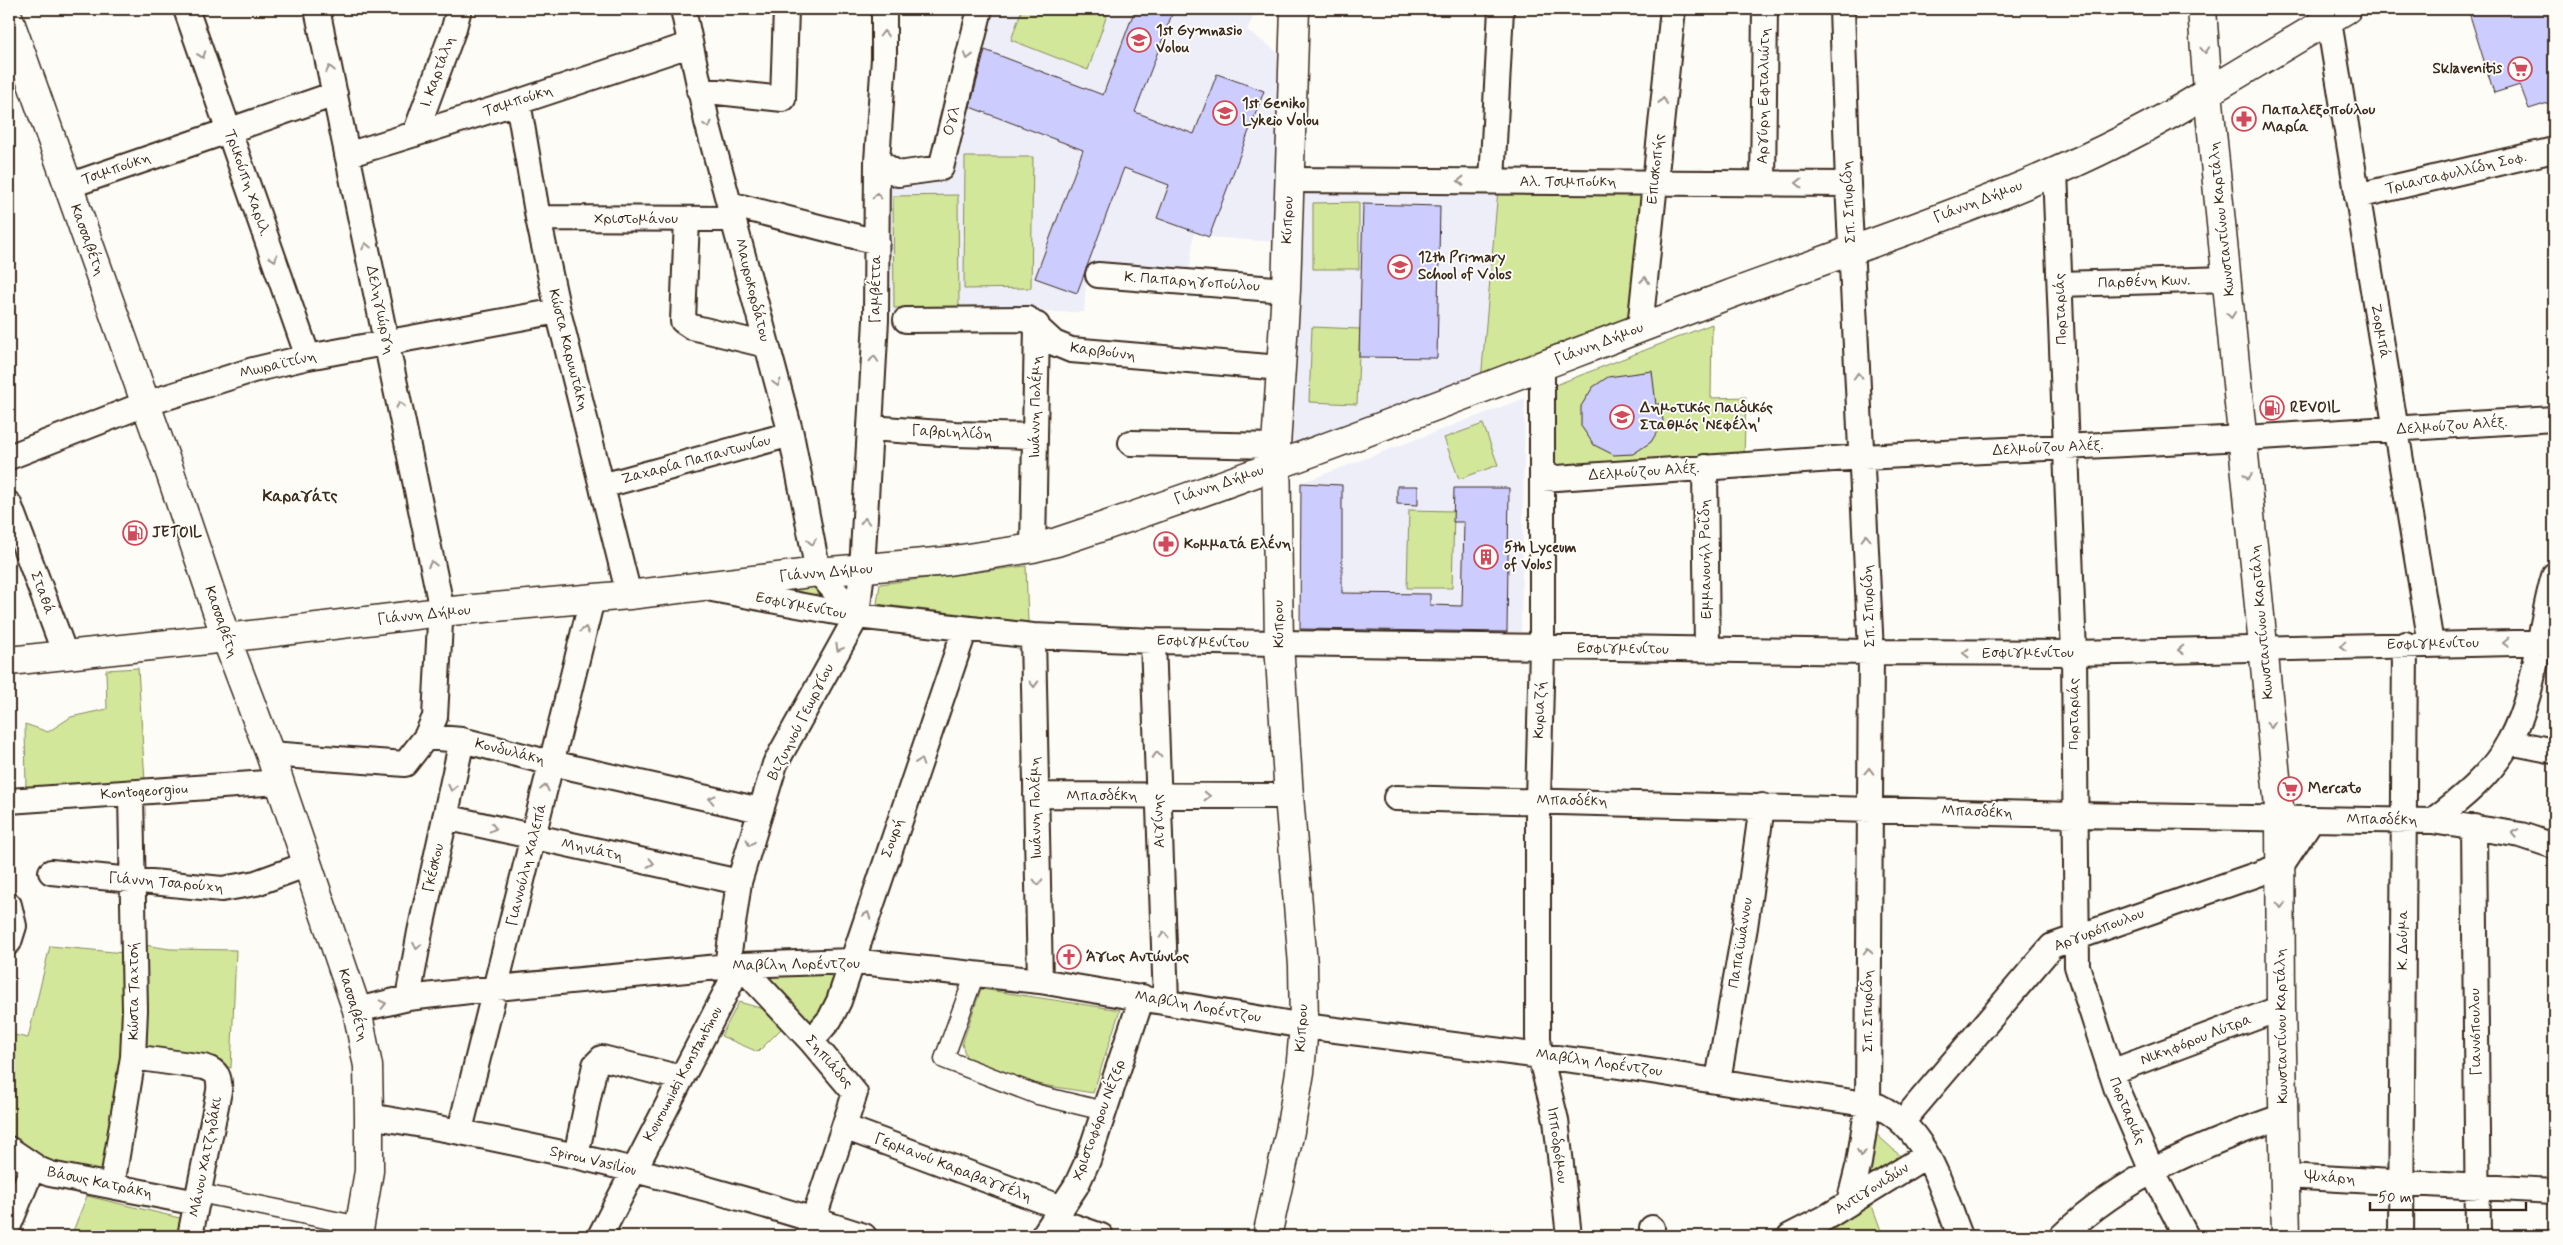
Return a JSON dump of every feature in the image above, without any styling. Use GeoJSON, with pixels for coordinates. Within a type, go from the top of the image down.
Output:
{"type":"FeatureCollection","features":[{"type":"Feature","properties":{"kind":"street","name":"Τρικούπη Χαριλ."},"geometry":{"type":"LineString","coordinates":[[186,9],[308,357]]}},
{"type":"Feature","properties":{"kind":"street","name":"Δεληγιώργη"},"geometry":{"type":"LineString","coordinates":[[316,9],[388,344],[440,612]]}},
{"type":"Feature","properties":{"kind":"street","name":"Ι. Καρτάλη"},"geometry":{"type":"LineString","coordinates":[[415,134],[454,28],[459,9]]}},
{"type":"Feature","properties":{"kind":"street","name":"Μαυροκορδάτου"},"geometry":{"type":"LineString","coordinates":[[683,9],[699,90],[791,434],[818,572]]}},
{"type":"Feature","properties":{"kind":"street"},"geometry":{"type":"LineString","coordinates":[[699,90],[783,99],[786,9]]}},
{"type":"Feature","properties":{"kind":"street","name":"Γαμβέττα"},"geometry":{"type":"LineString","coordinates":[[862,570],[876,320],[877,161],[884,58],[884,9]]}},
{"type":"Feature","properties":{"kind":"street","name":"Ογλ"},"geometry":{"type":"LineString","coordinates":[[877,161],[898,174],[941,168],[980,9]]}},
{"type":"Feature","properties":{"kind":"street","name":"Κύπρου"},"geometry":{"type":"LineString","coordinates":[[1267,1236],[1290,1131],[1300,1072],[1304,1026],[1303,965],[1279,644],[1276,455],[1286,290],[1295,9]]}},
{"type":"Feature","properties":{"kind":"street"},"geometry":{"type":"LineString","coordinates":[[1492,181],[1501,9]]}},
{"type":"Feature","properties":{"kind":"street","name":"Επισκοπής"},"geometry":{"type":"LineString","coordinates":[[1640,328],[1672,9]]}},
{"type":"Feature","properties":{"kind":"street","name":"Αργύρη Εφταλιώτη"},"geometry":{"type":"LineString","coordinates":[[1763,183],[1765,9]]}},
{"type":"Feature","properties":{"kind":"street","name":"Σπ. Σπυρίδη"},"geometry":{"type":"LineString","coordinates":[[1842,9],[1848,184],[1863,457],[1871,652],[1868,809],[1868,1104],[1859,1163],[1849,1203]]}},
{"type":"Feature","properties":{"kind":"street","name":"Κωνσταντίνου Καρτάλη"},"geometry":{"type":"LineString","coordinates":[[2202,9],[2208,92],[2244,438],[2280,817],[2281,1008],[2286,1236]]}},
{"type":"Feature","properties":{"kind":"street","name":"Γιάννη Δήμου"},"geometry":{"type":"LineString","coordinates":[[9,661],[226,638],[440,612],[629,595],[818,572],[862,570],[948,561],[1033,548],[1078,535],[1276,455],[1542,365],[1965,208],[2056,171],[2136,134],[2208,92],[2334,12]]}},
{"type":"Feature","properties":{"kind":"street","name":"Ζορμπά"},"geometry":{"type":"LineString","coordinates":[[2334,12],[2357,196],[2431,644]]}},
{"type":"Feature","properties":{"kind":"street","name":"Κασσαβέτη"},"geometry":{"type":"LineString","coordinates":[[9,19],[226,638],[280,782],[357,1010],[368,1066],[369,1116],[369,1171],[359,1231]]}},
{"type":"Feature","properties":{"kind":"street","name":"Τσιμπούκη"},"geometry":{"type":"LineString","coordinates":[[346,155],[518,102],[689,45]]}},
{"type":"Feature","properties":{"kind":"street","name":"Τσιμπούκη"},"geometry":{"type":"LineString","coordinates":[[68,186],[335,94]]}},
{"type":"Feature","properties":{"kind":"street","name":"Κώστα Καρυωτάκη"},"geometry":{"type":"LineString","coordinates":[[518,102],[538,218],[558,311],[629,595]]}},
{"type":"Feature","properties":{"kind":"street","name":"Τριανταφυλλίδη Σοφ."},"geometry":{"type":"LineString","coordinates":[[2357,196],[2554,150]]}},
{"type":"Feature","properties":{"kind":"street","name":"Πορταριάς"},"geometry":{"type":"LineString","coordinates":[[2056,171],[2074,653],[2076,937],[2080,977],[2111,1072],[2152,1171],[2186,1236]]}},
{"type":"Feature","properties":{"kind":"street","name":"Αλ. Τσιμπούκη"},"geometry":{"type":"LineString","coordinates":[[1289,180],[1848,184]]}},
{"type":"Feature","properties":{"kind":"street","name":"Χριστομάνου"},"geometry":{"type":"LineString","coordinates":[[538,218],[687,219],[732,212],[877,242]]}},
{"type":"Feature","properties":{"kind":"street"},"geometry":{"type":"LineString","coordinates":[[687,219],[683,321],[692,327],[766,344]]}},
{"type":"Feature","properties":{"kind":"street","name":"Κ. Παπαρηγοπούλου"},"geometry":{"type":"LineString","coordinates":[[1098,275],[1286,290]]}},
{"type":"Feature","properties":{"kind":"street","name":"Παρθένη Κων."},"geometry":{"type":"LineString","coordinates":[[2060,284],[2228,279]]}},
{"type":"Feature","properties":{"kind":"street","name":"Μωραϊτίνη"},"geometry":{"type":"LineString","coordinates":[[9,457],[145,404],[208,382],[308,357],[388,344],[558,311]]}},
{"type":"Feature","properties":{"kind":"street"},"geometry":{"type":"LineString","coordinates":[[906,320],[1028,319],[1037,325]]}},
{"type":"Feature","properties":{"kind":"street","name":"Καρβούνη"},"geometry":{"type":"LineString","coordinates":[[1037,325],[1054,343],[1078,351],[1281,368]]}},
{"type":"Feature","properties":{"kind":"street","name":"Ιωάννη Πολέμη"},"geometry":{"type":"LineString","coordinates":[[1033,548],[1037,325]]}},
{"type":"Feature","properties":{"kind":"street","name":"Κυριαζή"},"geometry":{"type":"LineString","coordinates":[[1540,1055],[1538,800],[1542,648],[1542,365]]}},
{"type":"Feature","properties":{"kind":"street","name":"Δελμούζου Αλέξ."},"geometry":{"type":"LineString","coordinates":[[1542,479],[1863,457],[2397,430],[2554,419]]}},
{"type":"Feature","properties":{"kind":"street","name":"Γαβριηλίδη"},"geometry":{"type":"LineString","coordinates":[[870,428],[955,434],[1035,436]]}},
{"type":"Feature","properties":{"kind":"street","name":"Ζαχαρία Παπαντωνίου"},"geometry":{"type":"LineString","coordinates":[[602,486],[791,434]]}},
{"type":"Feature","properties":{"kind":"street"},"geometry":{"type":"LineString","coordinates":[[1131,443],[1276,455]]}},
{"type":"Feature","properties":{"kind":"street","name":"Εμμανουήλ Ροΐδη"},"geometry":{"type":"LineString","coordinates":[[1705,467],[1707,650]]}},
{"type":"Feature","properties":{"kind":"street","name":"Σταθά"},"geometry":{"type":"LineString","coordinates":[[9,504],[65,654]]}},
{"type":"Feature","properties":{"kind":"street","name":"Βιζυηνού Γεωργίου"},"geometry":{"type":"LineString","coordinates":[[733,966],[739,882],[760,810],[775,764],[857,616],[862,570]]}},
{"type":"Feature","properties":{"kind":"street"},"geometry":{"type":"LineString","coordinates":[[818,572],[857,616]]}},
{"type":"Feature","properties":{"kind":"street"},"geometry":{"type":"LineString","coordinates":[[2432,821],[2489,770],[2509,742],[2547,642],[2554,576]]}},
{"type":"Feature","properties":{"kind":"street","name":"Εσφιγμενίτου"},"geometry":{"type":"LineString","coordinates":[[696,586],[857,616],[1033,636],[1153,641],[1542,648],[2074,653],[2547,642]]}},
{"type":"Feature","properties":{"kind":"street","name":"Γιαννούλη Χαλεπά"},"geometry":{"type":"LineString","coordinates":[[460,1130],[534,838],[592,598]]}},
{"type":"Feature","properties":{"kind":"street"},"geometry":{"type":"LineString","coordinates":[[270,754],[405,764],[426,737],[435,717],[440,612]]}},
{"type":"Feature","properties":{"kind":"street","name":"Σουρή"},"geometry":{"type":"LineString","coordinates":[[811,1041],[834,1012],[966,629]]}},
{"type":"Feature","properties":{"kind":"street","name":"Ιωάννη Πολέμη"},"geometry":{"type":"LineString","coordinates":[[1033,636],[1040,981]]}},
{"type":"Feature","properties":{"kind":"street","name":"Αιγίνης"},"geometry":{"type":"LineString","coordinates":[[1153,641],[1166,1001]]}},
{"type":"Feature","properties":{"kind":"street","name":"Κ. Δούμα"},"geometry":{"type":"LineString","coordinates":[[2401,1236],[2406,644]]}},
{"type":"Feature","properties":{"kind":"street","name":"Κονδυλάκη"},"geometry":{"type":"LineString","coordinates":[[426,737],[462,740],[551,763],[760,810]]}},
{"type":"Feature","properties":{"kind":"street","name":"Γκέσκου"},"geometry":{"type":"LineString","coordinates":[[408,998],[420,932],[462,740]]}},
{"type":"Feature","properties":{"kind":"street"},"geometry":{"type":"LineString","coordinates":[[2509,742],[2554,750]]}},
{"type":"Feature","properties":{"kind":"street","name":"Kontogeorgiou"},"geometry":{"type":"LineString","coordinates":[[9,801],[131,794],[280,782]]}},
{"type":"Feature","properties":{"kind":"street","name":"Κώστα Ταχτσή"},"geometry":{"type":"LineString","coordinates":[[112,1186],[133,1057],[134,882],[131,794]]}},
{"type":"Feature","properties":{"kind":"street","name":"Μπασδέκη"},"geometry":{"type":"LineString","coordinates":[[1036,795],[1289,796]]}},
{"type":"Feature","properties":{"kind":"street","name":"Μπασδέκη"},"geometry":{"type":"LineString","coordinates":[[1396,798],[1538,800],[2075,815],[2432,821],[2521,835],[2554,846]]}},
{"type":"Feature","properties":{"kind":"street","name":"Παπαϊωάννου"},"geometry":{"type":"LineString","coordinates":[[1718,1080],[1745,927],[1762,806]]}},
{"type":"Feature","properties":{"kind":"street","name":"Μηνιάτη"},"geometry":{"type":"LineString","coordinates":[[445,817],[739,882]]}},
{"type":"Feature","properties":{"kind":"street"},"geometry":{"type":"LineString","coordinates":[[2281,866],[2312,819]]}},
{"type":"Feature","properties":{"kind":"street","name":"Γιαννόπουλου"},"geometry":{"type":"LineString","coordinates":[[2474,827],[2478,1236]]}},
{"type":"Feature","properties":{"kind":"street","name":"Γιάννη Τσαρούχη"},"geometry":{"type":"LineString","coordinates":[[51,872],[134,882],[204,888],[235,888],[256,883],[308,864]]}},
{"type":"Feature","properties":{"kind":"street","name":"Αργυρόπουλου"},"geometry":{"type":"LineString","coordinates":[[1903,1121],[2052,946],[2281,866]]}},
{"type":"Feature","properties":{"kind":"street"},"geometry":{"type":"LineString","coordinates":[[9,905],[14,926],[9,942]]}},
{"type":"Feature","properties":{"kind":"street","name":"Μαβίλη Λορέντζου"},"geometry":{"type":"LineString","coordinates":[[357,1010],[408,998],[733,966],[851,961],[1040,981],[1304,1026],[1540,1055],[1718,1080],[1878,1106],[1903,1121],[1916,1136],[1927,1155],[1960,1236]]}},
{"type":"Feature","properties":{"kind":"street","name":"Σηπιάδος"},"geometry":{"type":"LineString","coordinates":[[733,966],[811,1041],[854,1089],[855,1093],[811,1228]]}},
{"type":"Feature","properties":{"kind":"street","name":"Kourounioti Konstantinou"},"geometry":{"type":"LineString","coordinates":[[600,1236],[681,1078],[733,966]]}},
{"type":"Feature","properties":{"kind":"street"},"geometry":{"type":"LineString","coordinates":[[975,974],[944,1058],[1038,1095],[1104,1111]]}},
{"type":"Feature","properties":{"kind":"street","name":"Χριστοφόρου Νέζερ"},"geometry":{"type":"LineString","coordinates":[[1053,1221],[1082,1173],[1142,997]]}},
{"type":"Feature","properties":{"kind":"street","name":"Νικηφόρου Λύτρα"},"geometry":{"type":"LineString","coordinates":[[2111,1072],[2281,1008]]}},
{"type":"Feature","properties":{"kind":"street","name":"Ιπποδρόμου"},"geometry":{"type":"LineString","coordinates":[[1540,1055],[1556,1120],[1569,1236]]}},
{"type":"Feature","properties":{"kind":"street","name":"Μάνου Χατζηδάκι"},"geometry":{"type":"LineString","coordinates":[[133,1057],[204,1066],[213,1070],[218,1076],[219,1091],[190,1236]]}},
{"type":"Feature","properties":{"kind":"street"},"geometry":{"type":"LineString","coordinates":[[576,1156],[595,1065],[599,1059],[602,1058],[681,1078]]}},
{"type":"Feature","properties":{"kind":"street","name":"Spirou Vasiliou"},"geometry":{"type":"LineString","coordinates":[[369,1116],[460,1130],[576,1156],[633,1170],[811,1228],[864,1236]]}},
{"type":"Feature","properties":{"kind":"street"},"geometry":{"type":"LineString","coordinates":[[2062,1236],[2102,1203],[2152,1171],[2244,1129],[2284,1116]]}},
{"type":"Feature","properties":{"kind":"street","name":"Γερμανού Καραβαγγέλη"},"geometry":{"type":"LineString","coordinates":[[844,1127],[1053,1221],[1101,1236]]}},
{"type":"Feature","properties":{"kind":"street","name":"Βάσως Κατράκη"},"geometry":{"type":"LineString","coordinates":[[9,1149],[33,1166],[50,1174],[112,1186],[198,1198],[359,1231]]}},
{"type":"Feature","properties":{"kind":"street","name":"Αντιγονιδών"},"geometry":{"type":"LineString","coordinates":[[1790,1236],[1849,1203],[1927,1155]]}},
{"type":"Feature","properties":{"kind":"street"},"geometry":{"type":"LineString","coordinates":[[9,1225],[33,1166]]}},
{"type":"Feature","properties":{"kind":"street","name":"Ψυχάρη"},"geometry":{"type":"LineString","coordinates":[[2285,1176],[2554,1191]]}},
{"type":"Feature","properties":{"kind":"shaded area"},"geometry":{"type":"Polygon","coordinates":[[[988,9],[1257,9],[1247,30],[1283,56],[1274,242],[1209,237],[1194,232],[1189,274],[1087,267],[1084,312],[892,312],[890,189],[896,181],[944,181],[988,9]]]}},
{"type":"Feature","properties":{"kind":"shaded area"},"geometry":{"type":"Polygon","coordinates":[[[1296,188],[1498,190],[1481,380],[1283,454],[1296,188]]]}},
{"type":"Feature","properties":{"kind":"shaded area"},"geometry":{"type":"Polygon","coordinates":[[[1525,398],[1521,632],[1300,629],[1301,483],[1525,398]]]}},
{"type":"Feature","properties":{"kind":"green space"},"geometry":{"type":"Polygon","coordinates":[[[1022,9],[1109,9],[1088,70],[1011,40],[1022,9]]]}},
{"type":"Feature","properties":{"kind":"green space"},"geometry":{"type":"Polygon","coordinates":[[[965,157],[1033,157],[1031,288],[964,289],[965,157]]]}},
{"type":"Feature","properties":{"kind":"green space"},"geometry":{"type":"Polygon","coordinates":[[[1498,190],[1647,190],[1633,321],[1481,380],[1498,190]]]}},
{"type":"Feature","properties":{"kind":"green space"},"geometry":{"type":"Polygon","coordinates":[[[958,195],[959,307],[894,308],[893,196],[958,195]]]}},
{"type":"Feature","properties":{"kind":"green space"},"geometry":{"type":"Polygon","coordinates":[[[1359,202],[1359,269],[1313,269],[1313,203],[1359,202]]]}},
{"type":"Feature","properties":{"kind":"green space"},"geometry":{"type":"Polygon","coordinates":[[[1712,324],[1711,398],[1746,397],[1744,456],[1553,469],[1553,386],[1712,324]]]}},
{"type":"Feature","properties":{"kind":"green space"},"geometry":{"type":"Polygon","coordinates":[[[1312,327],[1360,329],[1357,404],[1309,402],[1312,327]]]}},
{"type":"Feature","properties":{"kind":"green space"},"geometry":{"type":"Polygon","coordinates":[[[1483,424],[1498,465],[1459,479],[1444,438],[1483,424]]]}},
{"type":"Feature","properties":{"kind":"green space"},"geometry":{"type":"Polygon","coordinates":[[[1409,510],[1454,511],[1452,588],[1407,588],[1409,510]]]}},
{"type":"Feature","properties":{"kind":"green space"},"geometry":{"type":"Polygon","coordinates":[[[1026,566],[1028,622],[877,604],[880,584],[1026,566]]]}},
{"type":"Feature","properties":{"kind":"green space"},"geometry":{"type":"Polygon","coordinates":[[[815,584],[831,600],[780,589],[815,584]]]}},
{"type":"Feature","properties":{"kind":"green space"},"geometry":{"type":"Polygon","coordinates":[[[138,668],[145,782],[26,790],[25,724],[48,732],[71,717],[107,709],[106,670],[138,668]]]}},
{"type":"Feature","properties":{"kind":"green space"},"geometry":{"type":"Polygon","coordinates":[[[144,945],[170,949],[236,950],[231,1068],[209,1061],[147,1049],[144,945]]]}},
{"type":"Feature","properties":{"kind":"green space"},"geometry":{"type":"Polygon","coordinates":[[[50,946],[124,953],[122,1060],[103,1175],[45,1163],[9,1137],[9,1034],[28,1038],[50,946]]]}},
{"type":"Feature","properties":{"kind":"green space"},"geometry":{"type":"Polygon","coordinates":[[[835,972],[841,977],[814,1024],[805,1024],[768,981],[768,975],[835,972]]]}},
{"type":"Feature","properties":{"kind":"green space"},"geometry":{"type":"Polygon","coordinates":[[[981,989],[1120,1010],[1093,1093],[1036,1084],[966,1057],[962,1044],[981,989]]]}},
{"type":"Feature","properties":{"kind":"green space"},"geometry":{"type":"Polygon","coordinates":[[[739,1002],[767,1010],[783,1027],[758,1052],[721,1036],[739,1002]]]}},
{"type":"Feature","properties":{"kind":"green space"},"geometry":{"type":"Polygon","coordinates":[[[1875,1133],[1905,1160],[1866,1184],[1875,1133]]]}},
{"type":"Feature","properties":{"kind":"green space"},"geometry":{"type":"Polygon","coordinates":[[[87,1196],[184,1219],[180,1236],[71,1236],[87,1196]]]}},
{"type":"Feature","properties":{"kind":"green space"},"geometry":{"type":"Polygon","coordinates":[[[1871,1203],[1883,1236],[1815,1236],[1871,1203]]]}},
{"type":"Feature","properties":{"kind":"building"},"geometry":{"type":"Polygon","coordinates":[[[1135,9],[1174,9],[1135,112],[1194,134],[1217,74],[1264,91],[1209,237],[1157,218],[1169,185],[1124,168],[1077,293],[1035,278],[1083,150],[970,107],[985,50],[1103,95],[1135,9]]]}},
{"type":"Feature","properties":{"kind":"building","name":"Sklavenitis"},"geometry":{"type":"Polygon","coordinates":[[[2468,9],[2554,9],[2554,101],[2529,109],[2520,85],[2494,93],[2468,9]]]}},
{"type":"Feature","properties":{"kind":"building","name":"12th Primary School of Volos"},"geometry":{"type":"Polygon","coordinates":[[[1363,204],[1440,206],[1437,358],[1359,357],[1363,204]]]}},
{"type":"Feature","properties":{"kind":"building","name":"Δημοτικός Παιδικός Σταθμός 'Νεφέλη'"},"geometry":{"type":"Polygon","coordinates":[[[1652,371],[1656,405],[1661,403],[1663,422],[1651,442],[1633,454],[1614,455],[1594,445],[1581,426],[1581,406],[1593,387],[1608,377],[1652,371]]]}},
{"type":"Feature","properties":{"kind":"building","name":"5th Lyceum of Volos"},"geometry":{"type":"Polygon","coordinates":[[[1301,483],[1342,485],[1342,593],[1430,594],[1430,605],[1462,606],[1464,522],[1453,522],[1454,488],[1509,488],[1507,632],[1300,629],[1301,483]]]}},
{"type":"Feature","properties":{"kind":"building"},"geometry":{"type":"Polygon","coordinates":[[[1397,486],[1418,486],[1418,505],[1397,504],[1397,486]]]}},
{"type":"Feature","properties":{"kind":"place","name":"1st Gymnasio Volou"},"geometry":{"type":"Point","coordinates":[1139,40]}},
{"type":"Feature","properties":{"kind":"place","name":"Sklavenitis"},"geometry":{"type":"Point","coordinates":[2520,69]}},
{"type":"Feature","properties":{"kind":"place","name":"1st Geniko Lykeio Volou"},"geometry":{"type":"Point","coordinates":[1225,113]}},
{"type":"Feature","properties":{"kind":"place","name":"Παπαλεξοπούλου Μαρία"},"geometry":{"type":"Point","coordinates":[2244,119]}},
{"type":"Feature","properties":{"kind":"place","name":"12th Primary School of Volos"},"geometry":{"type":"Point","coordinates":[1400,267]}},
{"type":"Feature","properties":{"kind":"place","name":"REVOIL"},"geometry":{"type":"Point","coordinates":[2272,408]}},
{"type":"Feature","properties":{"kind":"place","name":"Δημοτικός Παιδικός Σταθμός 'Νεφέλη'"},"geometry":{"type":"Point","coordinates":[1622,417]}},
{"type":"Feature","properties":{"kind":"place","name":"JETOIL"},"geometry":{"type":"Point","coordinates":[135,533]}},
{"type":"Feature","properties":{"kind":"place","name":"Κομματά Ελένη"},"geometry":{"type":"Point","coordinates":[1166,544]}},
{"type":"Feature","properties":{"kind":"place","name":"5th Lyceum of Volos"},"geometry":{"type":"Point","coordinates":[1486,557]}},
{"type":"Feature","properties":{"kind":"place","name":"Mercato"},"geometry":{"type":"Point","coordinates":[2290,789]}},
{"type":"Feature","properties":{"kind":"place","name":"Άγιος Αντώνιος"},"geometry":{"type":"Point","coordinates":[1069,957]}},
{"type":"Feature","properties":{"kind":"district","name":"Καραγάτς"},"geometry":{"type":"Point","coordinates":[300,496]}}]}
